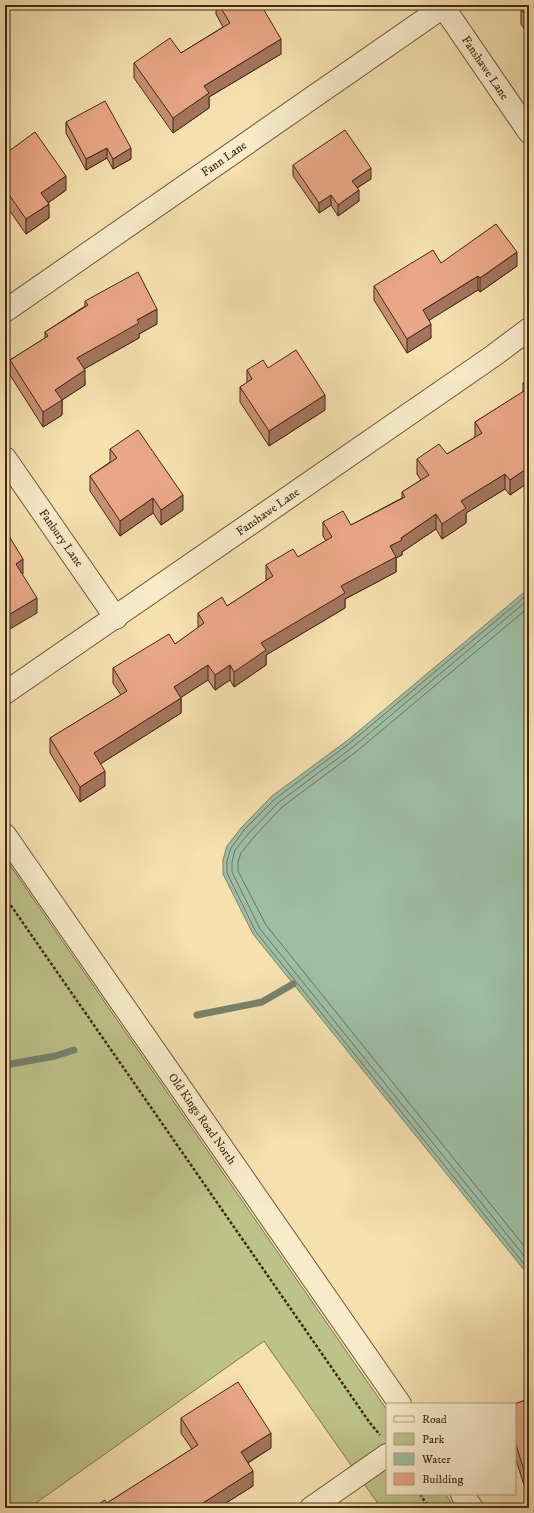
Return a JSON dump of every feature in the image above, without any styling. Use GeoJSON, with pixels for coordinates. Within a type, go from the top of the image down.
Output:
{"type":"FeatureCollection","features":[{"type":"Feature","properties":{"kind":"street","name":"Fanshawe Lane"},"geometry":{"type":"LineString","coordinates":[[443,6],[529,132]]}},
{"type":"Feature","properties":{"kind":"street","name":"Fann Lane"},"geometry":{"type":"LineString","coordinates":[[5,310],[443,6]]}},
{"type":"Feature","properties":{"kind":"street","name":"Fanshawe Lane"},"geometry":{"type":"LineString","coordinates":[[5,693],[116,618],[493,356],[529,328]]}},
{"type":"Feature","properties":{"kind":"street","name":"Fanbury Lane"},"geometry":{"type":"LineString","coordinates":[[5,458],[116,618]]}},
{"type":"Feature","properties":{"kind":"street","name":"Old Kings Road North"},"geometry":{"type":"LineString","coordinates":[[5,835],[399,1403]]}},
{"type":"Feature","properties":{"kind":"street"},"geometry":{"type":"LineString","coordinates":[[311,1508],[386,1456]]}},
{"type":"Feature","properties":{"kind":"street"},"geometry":{"type":"LineString","coordinates":[[463,1495],[472,1508]]}},
{"type":"Feature","properties":{"kind":"path"},"geometry":{"type":"LineString","coordinates":[[5,897],[226,1218],[370,1423],[379,1433]]}},
{"type":"Feature","properties":{"kind":"path"},"geometry":{"type":"LineString","coordinates":[[421,1495],[429,1508]]}},
{"type":"Feature","properties":{"kind":"green space"},"geometry":{"type":"Polygon","coordinates":[[[5,858],[386,1409],[386,1495],[446,1495],[455,1508],[381,1508],[264,1341],[29,1508],[5,1508],[5,858]]]}},
{"type":"Feature","properties":{"kind":"water"},"geometry":{"type":"Polygon","coordinates":[[[529,588],[529,1276],[253,934],[223,874],[223,860],[227,846],[241,828],[272,796],[348,740],[529,588]]]}},
{"type":"Feature","properties":{"kind":"building"},"geometry":{"type":"Polygon","coordinates":[[[219,5],[261,5],[281,39],[204,86],[209,93],[173,118],[134,63],[170,38],[181,53],[230,23],[219,5]]]}},
{"type":"Feature","properties":{"kind":"building"},"geometry":{"type":"Polygon","coordinates":[[[529,5],[529,21],[521,9],[529,5]]]}},
{"type":"Feature","properties":{"kind":"building"},"geometry":{"type":"Polygon","coordinates":[[[105,101],[131,148],[113,159],[107,148],[86,159],[66,122],[105,101]]]}},
{"type":"Feature","properties":{"kind":"building"},"geometry":{"type":"Polygon","coordinates":[[[345,130],[371,168],[352,181],[359,190],[338,205],[331,195],[319,203],[293,165],[345,130]]]}},
{"type":"Feature","properties":{"kind":"building"},"geometry":{"type":"Polygon","coordinates":[[[35,132],[66,176],[41,193],[49,204],[26,219],[5,189],[5,154],[35,132]]]}},
{"type":"Feature","properties":{"kind":"building"},"geometry":{"type":"Polygon","coordinates":[[[496,224],[517,252],[480,278],[478,276],[423,310],[431,324],[407,339],[374,286],[433,250],[441,263],[496,224]]]}},
{"type":"Feature","properties":{"kind":"building"},"geometry":{"type":"Polygon","coordinates":[[[138,272],[157,309],[137,320],[139,323],[77,358],[85,370],[55,390],[62,400],[43,412],[10,360],[48,336],[45,332],[88,305],[85,301],[138,272]]]}},
{"type":"Feature","properties":{"kind":"building"},"geometry":{"type":"Polygon","coordinates":[[[296,350],[325,395],[269,431],[240,387],[252,379],[247,370],[263,360],[268,368],[296,350]]]}},
{"type":"Feature","properties":{"kind":"building"},"geometry":{"type":"Polygon","coordinates":[[[529,378],[529,467],[510,480],[505,474],[461,501],[466,508],[442,524],[436,514],[401,538],[402,540],[390,546],[396,557],[341,586],[345,593],[261,643],[266,650],[234,672],[230,665],[215,675],[208,665],[174,687],[181,698],[94,753],[105,771],[80,787],[50,738],[127,691],[113,668],[169,634],[175,644],[204,623],[198,613],[222,597],[227,606],[273,576],[266,565],[293,549],[298,557],[332,537],[323,522],[343,511],[351,525],[405,497],[402,492],[429,475],[417,459],[439,444],[447,454],[482,433],[475,422],[527,389],[523,383],[529,378]]]}},
{"type":"Feature","properties":{"kind":"building"},"geometry":{"type":"Polygon","coordinates":[[[138,430],[183,495],[161,510],[153,498],[120,521],[90,476],[117,458],[110,449],[138,430]]]}},
{"type":"Feature","properties":{"kind":"building"},"geometry":{"type":"Polygon","coordinates":[[[9,536],[23,559],[16,564],[37,598],[5,617],[5,538],[9,536]]]}},
{"type":"Feature","properties":{"kind":"building"},"geometry":{"type":"Polygon","coordinates":[[[238,1382],[271,1433],[241,1452],[253,1471],[195,1508],[92,1508],[105,1500],[107,1503],[198,1445],[181,1418],[238,1382]]]}},
{"type":"Feature","properties":{"kind":"building"},"geometry":{"type":"Polygon","coordinates":[[[529,1399],[529,1469],[524,1470],[516,1445],[516,1403],[529,1399]]]}},
{"type":"Feature","properties":{"kind":"waterway"},"geometry":{"type":"LineString","coordinates":[[197,1015],[262,1002],[293,984]]}},
{"type":"Feature","properties":{"kind":"waterway"},"geometry":{"type":"LineString","coordinates":[[5,1065],[55,1056],[74,1050]]}}]}
